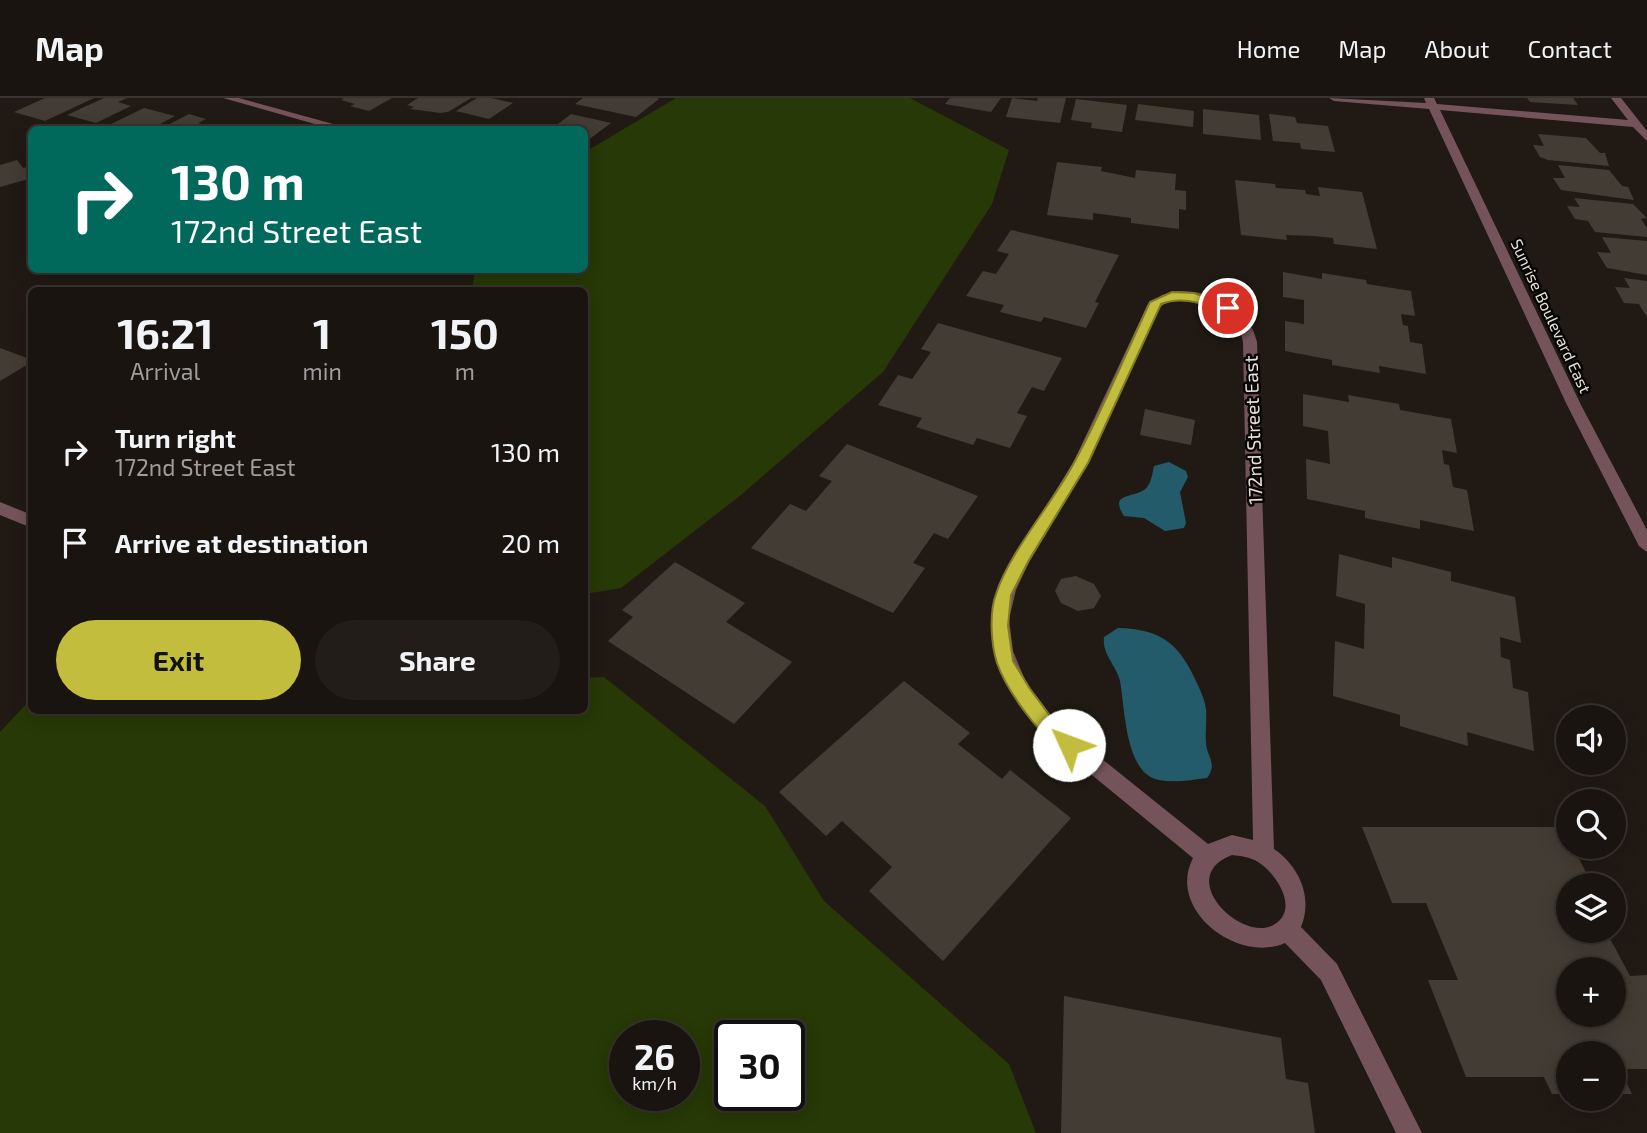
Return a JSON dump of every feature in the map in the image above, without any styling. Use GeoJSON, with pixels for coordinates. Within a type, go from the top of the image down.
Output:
{"type":"FeatureCollection","features":[{"type":"Feature","properties":{"kind":"street"},"geometry":{"type":"LineString","coordinates":[[228,98],[335,126]]}},
{"type":"Feature","properties":{"kind":"street"},"geometry":{"type":"LineString","coordinates":[[1334,98],[1431,102],[1636,124]]}},
{"type":"Feature","properties":{"kind":"street"},"geometry":{"type":"LineString","coordinates":[[1615,98],[1647,138]]}},
{"type":"Feature","properties":{"kind":"street","name":"Sunrise Boulevard East"},"geometry":{"type":"LineString","coordinates":[[1431,102],[1574,405],[1647,546]]}},
{"type":"Feature","properties":{"kind":"street","name":"172nd Street East"},"geometry":{"type":"LineString","coordinates":[[1206,856],[1051,731],[1005,662],[1000,626],[1003,595],[1023,557],[1082,463],[1148,315],[1156,302],[1172,296],[1190,296],[1228,308],[1241,318],[1250,342],[1264,854]]}},
{"type":"Feature","properties":{"kind":"street"},"geometry":{"type":"LineString","coordinates":[[0,508],[28,520]]}},
{"type":"Feature","properties":{"kind":"street"},"geometry":{"type":"LineString","coordinates":[[1232,845],[1248,847],[1264,854],[1288,876],[1295,891],[1294,918],[1287,929],[1274,936],[1250,937],[1225,926],[1210,914],[1201,898],[1197,882],[1199,868],[1206,856],[1217,848],[1232,845]]}},
{"type":"Feature","properties":{"kind":"street"},"geometry":{"type":"LineString","coordinates":[[1287,929],[1329,972],[1409,1133]]}},
{"type":"Feature","properties":{"kind":"green space"},"geometry":{"type":"Polygon","coordinates":[[[676,98],[910,98],[1009,150],[992,204],[883,372],[741,495],[621,588],[588,594],[588,287],[472,287],[475,273],[588,273],[588,150],[676,98]]]}},
{"type":"Feature","properties":{"kind":"green space"},"geometry":{"type":"Polygon","coordinates":[[[604,677],[765,806],[824,901],[1009,1064],[1036,1133],[0,1133],[0,732],[28,702],[28,714],[588,714],[588,678],[604,677]]]}},
{"type":"Feature","properties":{"kind":"water"},"geometry":{"type":"Polygon","coordinates":[[[1169,462],[1186,471],[1188,477],[1180,492],[1186,523],[1184,528],[1165,531],[1144,518],[1124,516],[1120,509],[1120,500],[1145,489],[1151,480],[1154,466],[1169,462]]]}},
{"type":"Feature","properties":{"kind":"water"},"geometry":{"type":"Polygon","coordinates":[[[1118,628],[1145,631],[1166,640],[1188,666],[1205,706],[1206,743],[1212,764],[1207,778],[1159,780],[1148,775],[1139,766],[1129,738],[1120,681],[1104,643],[1104,637],[1118,628]]]}},
{"type":"Feature","properties":{"kind":"building"},"geometry":{"type":"Polygon","coordinates":[[[45,98],[94,98],[45,121],[14,112],[45,98]]]}},
{"type":"Feature","properties":{"kind":"building"},"geometry":{"type":"Polygon","coordinates":[[[104,98],[127,98],[118,102],[131,106],[96,123],[67,115],[104,98]]]}},
{"type":"Feature","properties":{"kind":"building"},"geometry":{"type":"Polygon","coordinates":[[[392,98],[369,111],[350,106],[355,104],[341,100],[392,98]]]}},
{"type":"Feature","properties":{"kind":"building"},"geometry":{"type":"Polygon","coordinates":[[[418,98],[471,98],[448,112],[441,113],[410,109],[414,107],[407,105],[418,98]]]}},
{"type":"Feature","properties":{"kind":"building"},"geometry":{"type":"Polygon","coordinates":[[[477,98],[513,103],[489,119],[456,111],[477,98]]]}},
{"type":"Feature","properties":{"kind":"building"},"geometry":{"type":"Polygon","coordinates":[[[583,98],[659,99],[636,117],[575,104],[583,98]]]}},
{"type":"Feature","properties":{"kind":"building"},"geometry":{"type":"Polygon","coordinates":[[[950,98],[1001,98],[991,112],[945,104],[950,98]]]}},
{"type":"Feature","properties":{"kind":"building"},"geometry":{"type":"Polygon","coordinates":[[[1012,98],[1037,101],[1038,98],[1066,98],[1060,123],[1006,117],[1012,98]]]}},
{"type":"Feature","properties":{"kind":"building"},"geometry":{"type":"Polygon","coordinates":[[[1527,98],[1573,98],[1578,105],[1530,102],[1527,98]]]}},
{"type":"Feature","properties":{"kind":"building"},"geometry":{"type":"Polygon","coordinates":[[[1076,99],[1127,105],[1122,132],[1091,128],[1092,123],[1071,120],[1076,99]]]}},
{"type":"Feature","properties":{"kind":"building"},"geometry":{"type":"Polygon","coordinates":[[[1138,104],[1194,111],[1193,127],[1135,120],[1138,104]]]}},
{"type":"Feature","properties":{"kind":"building"},"geometry":{"type":"Polygon","coordinates":[[[144,108],[175,116],[156,126],[107,126],[144,108]]]}},
{"type":"Feature","properties":{"kind":"building"},"geometry":{"type":"Polygon","coordinates":[[[1203,109],[1259,115],[1261,140],[1203,134],[1203,109]]]}},
{"type":"Feature","properties":{"kind":"building"},"geometry":{"type":"Polygon","coordinates":[[[189,114],[206,119],[198,123],[209,126],[166,126],[189,114]]]}},
{"type":"Feature","properties":{"kind":"building"},"geometry":{"type":"Polygon","coordinates":[[[571,114],[611,123],[588,140],[588,126],[558,124],[571,114]]]}},
{"type":"Feature","properties":{"kind":"building"},"geometry":{"type":"Polygon","coordinates":[[[1269,114],[1295,117],[1297,123],[1328,126],[1335,152],[1301,149],[1300,143],[1273,141],[1269,114]]]}},
{"type":"Feature","properties":{"kind":"building"},"geometry":{"type":"Polygon","coordinates":[[[1538,134],[1586,138],[1600,153],[1605,153],[1609,166],[1540,157],[1533,145],[1544,146],[1538,134]]]}},
{"type":"Feature","properties":{"kind":"building"},"geometry":{"type":"Polygon","coordinates":[[[17,160],[23,168],[28,167],[28,179],[0,187],[0,165],[17,160]]]}},
{"type":"Feature","properties":{"kind":"building"},"geometry":{"type":"Polygon","coordinates":[[[1057,162],[1102,167],[1101,171],[1135,178],[1136,170],[1176,174],[1175,190],[1186,191],[1186,210],[1179,209],[1179,229],[1131,223],[1131,218],[1093,213],[1093,220],[1047,215],[1057,162]]]}},
{"type":"Feature","properties":{"kind":"building"},"geometry":{"type":"Polygon","coordinates":[[[1558,165],[1609,170],[1622,186],[1628,187],[1634,200],[1561,190],[1553,178],[1565,178],[1558,165]]]}},
{"type":"Feature","properties":{"kind":"building"},"geometry":{"type":"Polygon","coordinates":[[[1235,180],[1275,184],[1276,188],[1305,190],[1306,194],[1320,196],[1318,187],[1362,192],[1377,249],[1334,244],[1333,238],[1314,236],[1286,235],[1287,240],[1241,235],[1235,180]]]}},
{"type":"Feature","properties":{"kind":"building"},"geometry":{"type":"Polygon","coordinates":[[[1574,198],[1633,204],[1647,218],[1641,219],[1647,228],[1647,237],[1595,232],[1588,221],[1575,219],[1567,206],[1580,207],[1574,198]]]}},
{"type":"Feature","properties":{"kind":"building"},"geometry":{"type":"Polygon","coordinates":[[[1011,230],[1119,255],[1095,302],[1099,303],[1086,328],[1044,317],[1041,322],[1000,312],[1004,305],[966,296],[983,271],[996,274],[1009,254],[997,251],[1011,230]]]}},
{"type":"Feature","properties":{"kind":"building"},"geometry":{"type":"Polygon","coordinates":[[[1602,237],[1647,241],[1647,275],[1607,268],[1597,252],[1611,253],[1602,237]]]}},
{"type":"Feature","properties":{"kind":"building"},"geometry":{"type":"Polygon","coordinates":[[[1283,272],[1322,279],[1322,273],[1411,291],[1415,316],[1401,314],[1403,325],[1408,326],[1410,342],[1422,344],[1426,374],[1379,366],[1380,373],[1332,365],[1332,360],[1285,351],[1285,321],[1304,324],[1304,300],[1283,297],[1283,272]]]}},
{"type":"Feature","properties":{"kind":"building"},"geometry":{"type":"Polygon","coordinates":[[[1624,278],[1647,281],[1647,317],[1639,304],[1624,303],[1615,287],[1630,288],[1624,278]]]}},
{"type":"Feature","properties":{"kind":"building"},"geometry":{"type":"Polygon","coordinates":[[[938,323],[1062,358],[1044,391],[1032,387],[1017,413],[1027,416],[1010,448],[977,438],[973,445],[916,427],[922,418],[878,405],[898,375],[912,379],[931,352],[921,349],[938,323]]]}},
{"type":"Feature","properties":{"kind":"building"},"geometry":{"type":"Polygon","coordinates":[[[0,348],[28,358],[28,364],[0,381],[0,348]]]}},
{"type":"Feature","properties":{"kind":"building"},"geometry":{"type":"Polygon","coordinates":[[[1303,394],[1349,402],[1348,395],[1399,404],[1400,410],[1451,419],[1457,453],[1442,450],[1444,464],[1449,465],[1453,487],[1467,490],[1474,531],[1420,520],[1420,529],[1365,518],[1365,511],[1307,499],[1306,459],[1330,464],[1328,431],[1303,426],[1303,394]]]}},
{"type":"Feature","properties":{"kind":"building"},"geometry":{"type":"Polygon","coordinates":[[[1145,409],[1195,420],[1191,445],[1140,435],[1145,409]]]}},
{"type":"Feature","properties":{"kind":"building"},"geometry":{"type":"Polygon","coordinates":[[[847,444],[978,496],[948,539],[934,533],[913,563],[925,568],[893,613],[751,548],[790,504],[806,511],[832,481],[819,476],[847,444]]]}},
{"type":"Feature","properties":{"kind":"building"},"geometry":{"type":"Polygon","coordinates":[[[1339,554],[1392,568],[1392,557],[1451,572],[1451,581],[1515,597],[1521,643],[1500,637],[1501,657],[1510,660],[1513,688],[1528,692],[1534,751],[1467,732],[1468,746],[1400,726],[1400,715],[1333,696],[1335,641],[1364,649],[1365,604],[1336,596],[1339,554]]]}},
{"type":"Feature","properties":{"kind":"building"},"geometry":{"type":"Polygon","coordinates":[[[675,562],[745,603],[726,622],[792,662],[734,724],[608,641],[633,617],[622,610],[675,562]]]}},
{"type":"Feature","properties":{"kind":"building"},"geometry":{"type":"Polygon","coordinates":[[[1076,576],[1094,584],[1101,596],[1094,608],[1078,611],[1061,603],[1055,591],[1061,579],[1076,576]]]}},
{"type":"Feature","properties":{"kind":"building"},"geometry":{"type":"Polygon","coordinates":[[[904,681],[970,733],[958,744],[1002,779],[1010,770],[1071,818],[943,961],[869,891],[892,867],[842,821],[826,836],[779,792],[904,681]]]}},
{"type":"Feature","properties":{"kind":"building"},"geometry":{"type":"Polygon","coordinates":[[[1362,827],[1556,827],[1556,859],[1579,859],[1586,873],[1556,873],[1556,943],[1612,943],[1620,957],[1556,957],[1556,1027],[1626,1027],[1626,968],[1630,976],[1647,975],[1647,1069],[1626,1069],[1626,1041],[1556,1041],[1556,1094],[1552,1094],[1544,1077],[1466,1077],[1428,980],[1458,980],[1426,903],[1392,903],[1362,827]]]}},
{"type":"Feature","properties":{"kind":"building"},"geometry":{"type":"Polygon","coordinates":[[[1064,996],[1281,1038],[1286,1079],[1308,1083],[1315,1133],[1061,1133],[1064,996]]]}},
{"type":"Feature","properties":{"kind":"building"},"geometry":{"type":"Polygon","coordinates":[[[1626,1082],[1632,1094],[1626,1094],[1626,1082]]]}},
{"type":"Feature","properties":{"kind":"route"},"geometry":{"type":"LineString","coordinates":[[1069,745],[1051,731],[1005,662],[1000,626],[1003,595],[1023,557],[1082,463],[1156,302],[1172,296],[1190,296],[1228,308]]}}]}
